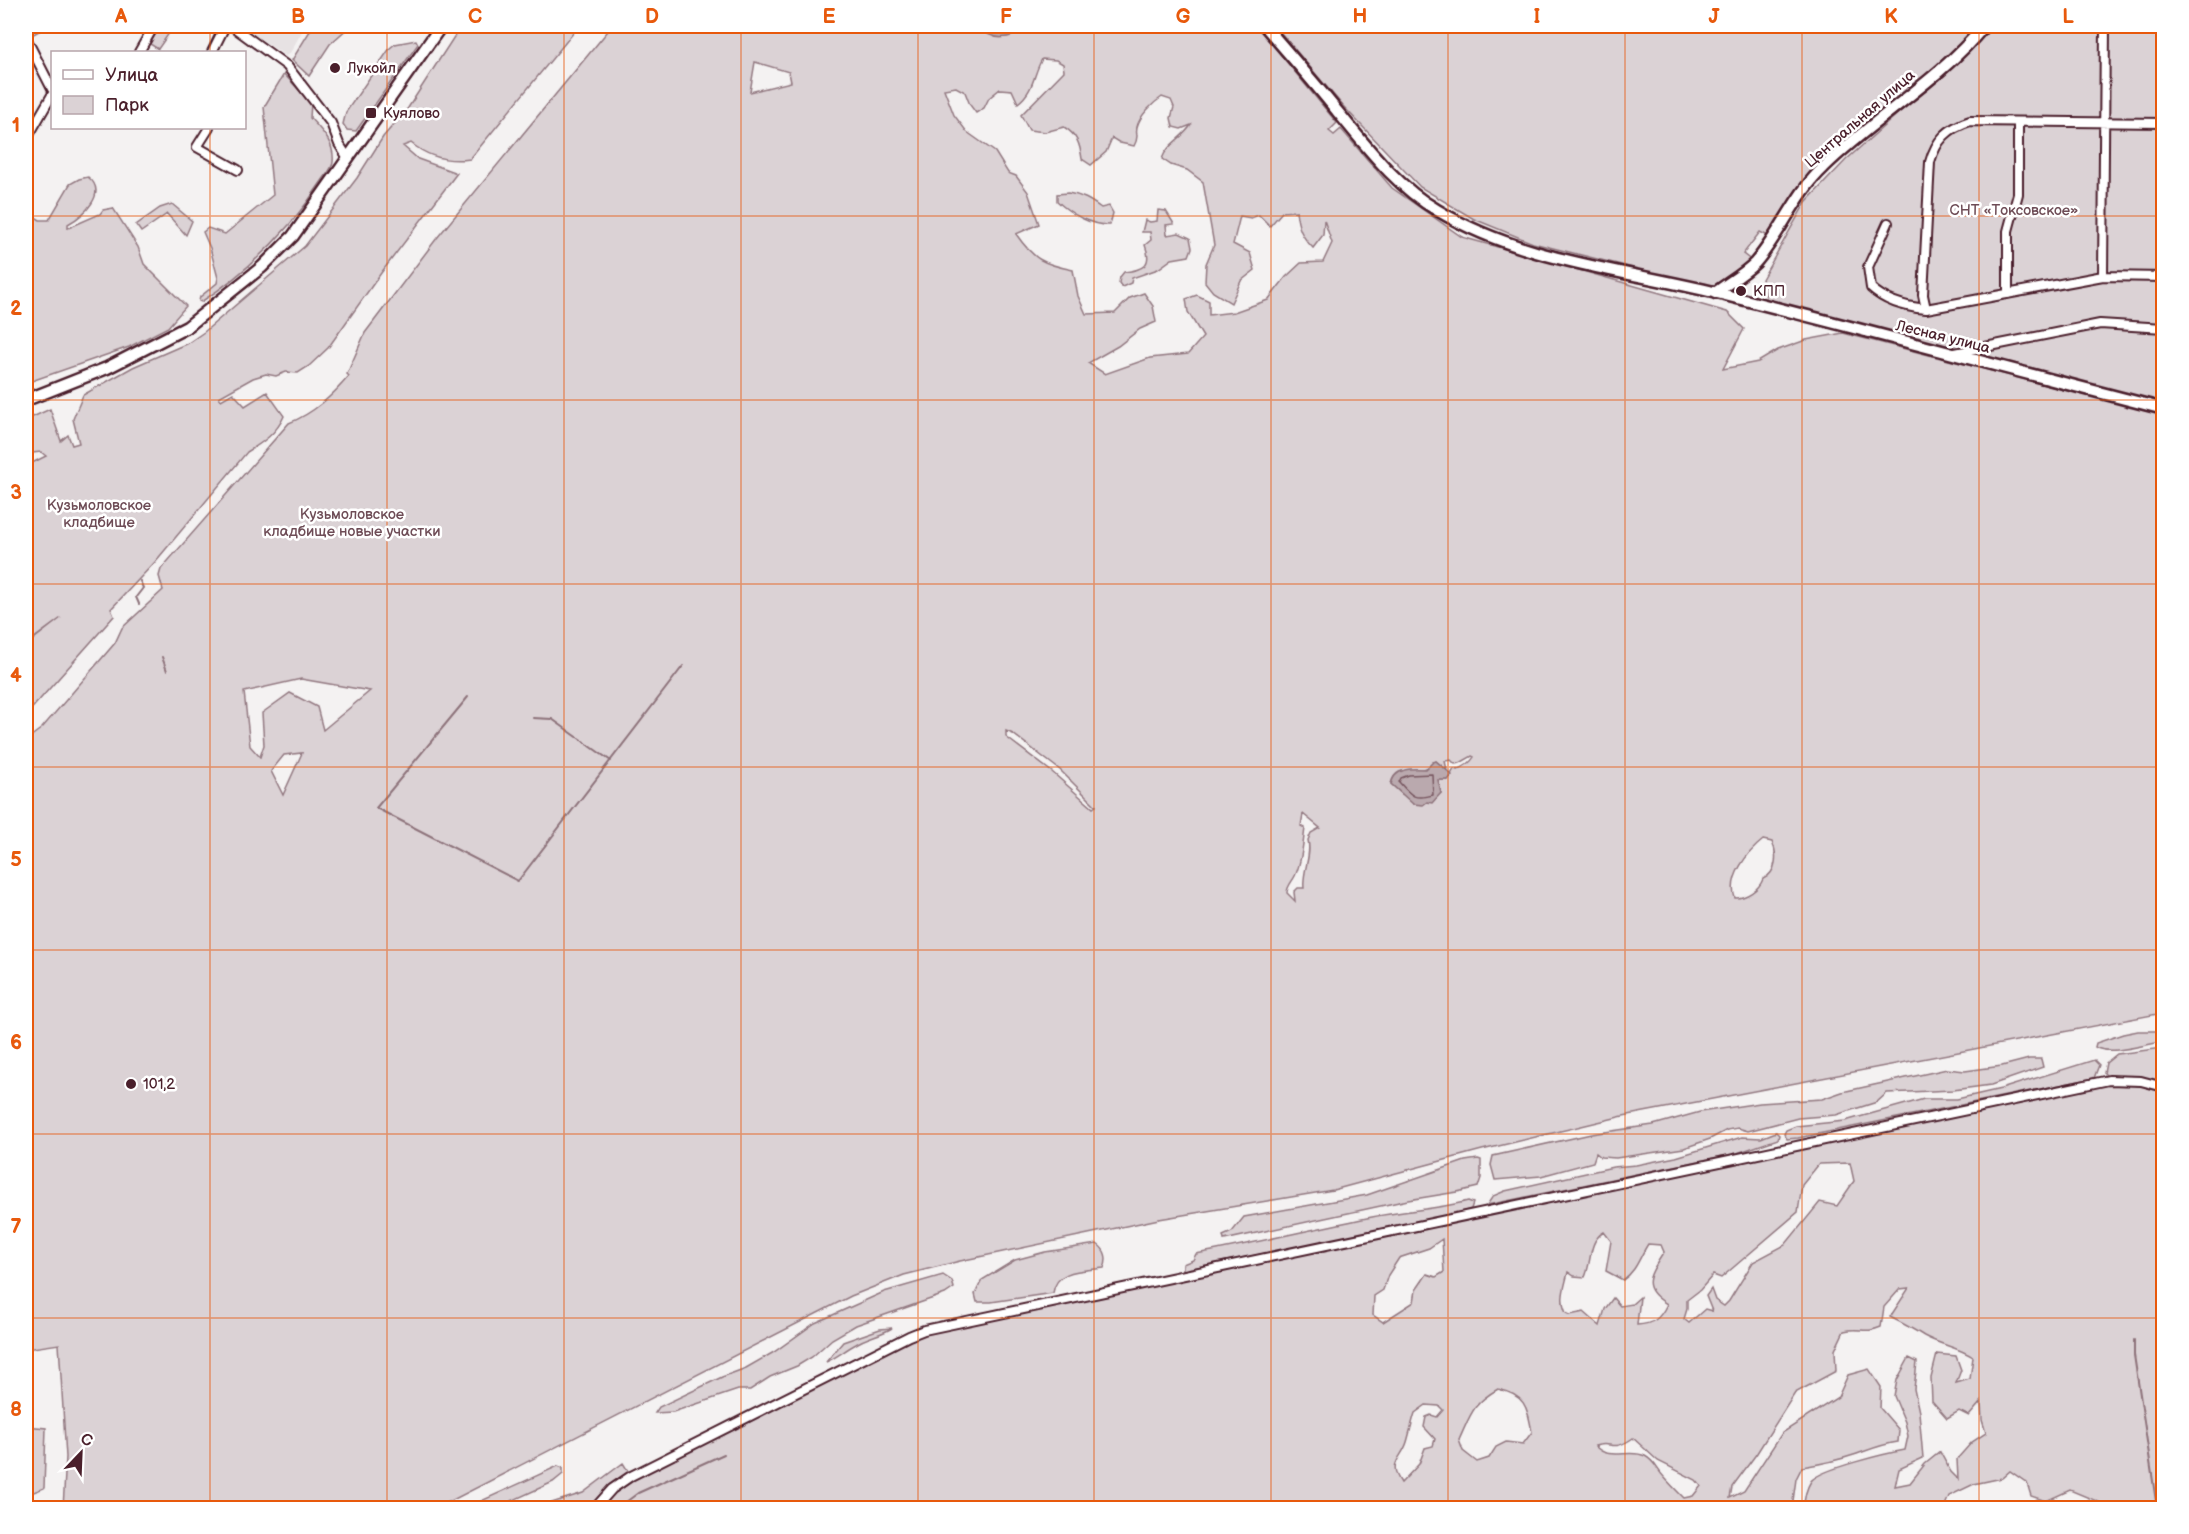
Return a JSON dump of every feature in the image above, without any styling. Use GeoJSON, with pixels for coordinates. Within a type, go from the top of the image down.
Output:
{"type":"FeatureCollection","features":[{"type":"Feature","properties":{"kind":"street"},"geometry":{"type":"LineString","coordinates":[[140,51],[154,26]]}},
{"type":"Feature","properties":{"kind":"street"},"geometry":{"type":"LineString","coordinates":[[212,51],[225,26]]}},
{"type":"Feature","properties":{"kind":"street"},"geometry":{"type":"LineString","coordinates":[[232,26],[287,66],[331,123],[339,144],[348,158]]}},
{"type":"Feature","properties":{"kind":"street"},"geometry":{"type":"LineString","coordinates":[[26,400],[107,368],[187,327],[262,267],[293,236],[441,26]]}},
{"type":"Feature","properties":{"kind":"street","name":"Лесная улица"},"geometry":{"type":"LineString","coordinates":[[1265,26],[1393,175],[1436,209],[1474,230],[1515,246],[1620,273],[1715,293],[2163,410]]}},
{"type":"Feature","properties":{"kind":"street","name":"Центральная улица"},"geometry":{"type":"LineString","coordinates":[[1715,293],[1753,265],[1777,235],[1800,194],[1823,167],[1955,58],[1984,26]]}},
{"type":"Feature","properties":{"kind":"street"},"geometry":{"type":"LineString","coordinates":[[2103,276],[2105,26]]}},
{"type":"Feature","properties":{"kind":"street"},"geometry":{"type":"LineString","coordinates":[[26,38],[51,87]]}},
{"type":"Feature","properties":{"kind":"street"},"geometry":{"type":"LineString","coordinates":[[26,140],[51,97]]}},
{"type":"Feature","properties":{"kind":"street"},"geometry":{"type":"LineString","coordinates":[[1926,309],[1923,295],[1930,162],[1940,139],[1955,126],[1970,122],[2163,123]]}},
{"type":"Feature","properties":{"kind":"street"},"geometry":{"type":"LineString","coordinates":[[2008,294],[2008,231],[2018,194],[2018,123]]}},
{"type":"Feature","properties":{"kind":"street"},"geometry":{"type":"LineString","coordinates":[[207,129],[197,147],[238,170]]}},
{"type":"Feature","properties":{"kind":"street"},"geometry":{"type":"LineString","coordinates":[[1888,223],[1868,267],[1868,278],[1871,288],[1880,297],[1895,303],[1926,309],[2103,276],[2163,277]]}},
{"type":"Feature","properties":{"kind":"street"},"geometry":{"type":"LineString","coordinates":[[1952,354],[2100,324],[2163,328]]}},
{"type":"Feature","properties":{"kind":"street"},"geometry":{"type":"LineString","coordinates":[[595,1509],[612,1488],[631,1476],[924,1330],[2109,1080],[2141,1081],[2163,1087]]}},
{"type":"Feature","properties":{"kind":"shaded area"},"geometry":{"type":"Polygon","coordinates":[[[242,26],[305,26],[286,56],[242,26]]]}},
{"type":"Feature","properties":{"kind":"green space"},"geometry":{"type":"Polygon","coordinates":[[[26,26],[48,26],[28,37],[26,26]]]}},
{"type":"Feature","properties":{"kind":"green space"},"geometry":{"type":"Polygon","coordinates":[[[160,26],[174,26],[158,49],[150,44],[160,26]]]}},
{"type":"Feature","properties":{"kind":"green space"},"geometry":{"type":"Polygon","coordinates":[[[313,26],[350,26],[330,44],[309,76],[292,60],[313,26]]]}},
{"type":"Feature","properties":{"kind":"green space","name":"Кузьмоловское кладбище"},"geometry":{"type":"Polygon","coordinates":[[[461,26],[579,26],[470,159],[446,159],[424,152],[411,143],[403,146],[418,159],[457,173],[381,273],[328,348],[309,366],[298,373],[286,372],[276,376],[266,374],[253,378],[219,397],[221,400],[233,393],[245,406],[267,392],[284,416],[273,432],[247,452],[155,562],[111,609],[114,616],[26,715],[26,645],[61,618],[26,644],[26,466],[46,456],[41,452],[32,453],[26,457],[26,420],[50,409],[61,441],[68,435],[72,445],[79,443],[73,419],[83,395],[133,367],[188,343],[305,246],[357,178],[383,137],[408,108],[461,26]]]}},
{"type":"Feature","properties":{"kind":"green space","name":"Кузьмоловское кладбище новые участки"},"geometry":{"type":"Polygon","coordinates":[[[612,26],[978,26],[984,33],[1022,29],[1026,26],[1257,26],[1337,123],[1329,131],[1334,135],[1341,129],[1392,188],[1462,237],[1727,312],[1744,329],[1723,369],[1758,362],[1778,350],[1806,340],[1843,333],[2163,415],[2163,1013],[1623,1116],[1482,1150],[1333,1190],[1159,1219],[904,1275],[851,1296],[437,1508],[63,1508],[66,1457],[59,1344],[26,1349],[26,740],[42,728],[115,643],[122,628],[163,590],[159,576],[161,569],[289,423],[322,403],[349,376],[347,374],[365,333],[437,238],[612,26]],[[1042,59],[1027,93],[1018,103],[1012,90],[1000,89],[989,98],[984,108],[976,113],[965,92],[956,87],[944,89],[954,115],[967,132],[995,152],[1008,173],[1016,176],[1028,192],[1039,224],[1016,234],[1028,250],[1040,260],[1073,270],[1078,296],[1086,314],[1115,313],[1130,298],[1144,293],[1153,306],[1156,322],[1140,329],[1118,346],[1088,363],[1105,374],[1150,358],[1188,354],[1203,337],[1188,312],[1186,299],[1197,295],[1209,301],[1209,315],[1234,312],[1268,300],[1286,277],[1301,263],[1323,262],[1332,243],[1324,220],[1323,235],[1313,248],[1301,231],[1296,211],[1282,212],[1270,226],[1259,215],[1251,218],[1240,216],[1233,244],[1250,253],[1255,270],[1241,281],[1231,303],[1213,292],[1205,282],[1206,264],[1214,245],[1203,182],[1187,170],[1171,165],[1162,159],[1168,149],[1191,125],[1181,129],[1173,127],[1171,118],[1174,107],[1171,100],[1162,97],[1141,118],[1134,146],[1120,143],[1112,138],[1106,152],[1091,165],[1082,159],[1077,140],[1064,127],[1045,132],[1029,130],[1021,115],[1064,71],[1063,64],[1056,60],[1042,59]],[[755,62],[750,92],[791,82],[789,72],[755,62]],[[301,679],[244,692],[250,746],[260,757],[264,745],[262,713],[290,693],[317,707],[323,730],[370,691],[301,679]],[[1006,731],[1006,737],[1052,772],[1093,808],[1096,806],[1060,770],[1006,731]],[[302,753],[284,755],[271,771],[283,795],[302,753]],[[1474,757],[1455,764],[1451,760],[1445,761],[1447,770],[1436,761],[1425,768],[1404,770],[1396,774],[1391,784],[1402,794],[1427,802],[1441,793],[1438,780],[1448,780],[1454,769],[1457,770],[1471,762],[1474,757]],[[1303,814],[1301,826],[1305,828],[1299,865],[1287,891],[1295,901],[1294,892],[1298,888],[1304,888],[1309,852],[1308,840],[1311,833],[1320,828],[1303,814]],[[1763,840],[1751,851],[1736,874],[1733,890],[1735,898],[1752,893],[1774,868],[1775,852],[1772,842],[1763,840]]]}},
{"type":"Feature","properties":{"kind":"green space"},"geometry":{"type":"Polygon","coordinates":[[[1275,26],[1976,26],[1953,52],[1819,165],[1796,191],[1778,225],[1768,236],[1760,232],[1743,254],[1752,261],[1740,272],[1710,287],[1533,243],[1474,219],[1420,187],[1343,106],[1275,26]]]}},
{"type":"Feature","properties":{"kind":"green space","name":"СНТ «Токсовское»"},"geometry":{"type":"Polygon","coordinates":[[[1988,26],[2163,26],[2163,406],[1767,302],[1762,279],[1806,202],[1846,160],[1958,60],[1988,26]]]}},
{"type":"Feature","properties":{"kind":"green space"},"geometry":{"type":"Polygon","coordinates":[[[416,40],[418,44],[356,131],[347,130],[343,124],[346,112],[390,48],[395,44],[416,40]]]}},
{"type":"Feature","properties":{"kind":"green space"},"geometry":{"type":"Polygon","coordinates":[[[284,74],[311,103],[310,118],[330,143],[333,164],[310,199],[268,248],[219,290],[201,302],[200,297],[217,283],[218,278],[203,232],[208,228],[225,234],[273,195],[264,107],[284,74]]]}},
{"type":"Feature","properties":{"kind":"green space"},"geometry":{"type":"Polygon","coordinates":[[[88,177],[94,183],[95,197],[92,204],[80,216],[68,224],[68,228],[100,214],[103,210],[113,208],[138,247],[144,264],[186,306],[168,327],[129,347],[26,383],[26,211],[40,220],[49,220],[70,184],[88,177]]]}},
{"type":"Feature","properties":{"kind":"green space"},"geometry":{"type":"Polygon","coordinates":[[[1068,193],[1086,198],[1101,208],[1109,206],[1113,213],[1110,225],[1096,224],[1082,218],[1057,201],[1057,194],[1068,193]]]}},
{"type":"Feature","properties":{"kind":"green space"},"geometry":{"type":"Polygon","coordinates":[[[172,204],[192,221],[186,235],[167,214],[141,232],[136,225],[160,208],[172,204]]]}},
{"type":"Feature","properties":{"kind":"green space"},"geometry":{"type":"Polygon","coordinates":[[[1158,210],[1166,211],[1174,224],[1166,225],[1167,235],[1179,233],[1190,238],[1192,248],[1189,256],[1172,259],[1158,269],[1132,278],[1131,283],[1122,287],[1119,283],[1124,272],[1141,268],[1147,262],[1145,245],[1151,240],[1150,232],[1142,232],[1145,220],[1157,221],[1158,210]]]}},
{"type":"Feature","properties":{"kind":"green space"},"geometry":{"type":"Polygon","coordinates":[[[2138,1031],[2163,1031],[2163,1042],[2119,1050],[2095,1047],[2096,1043],[2138,1031]]]}},
{"type":"Feature","properties":{"kind":"green space"},"geometry":{"type":"Polygon","coordinates":[[[2163,1048],[2163,1085],[2126,1077],[2108,1077],[2104,1073],[2106,1063],[2117,1054],[2163,1048]]]}},
{"type":"Feature","properties":{"kind":"green space"},"geometry":{"type":"Polygon","coordinates":[[[2029,1059],[2041,1059],[2043,1067],[1991,1085],[1953,1090],[1887,1093],[1877,1102],[1836,1115],[1798,1118],[1748,1131],[1738,1128],[1727,1130],[1684,1148],[1616,1158],[1601,1157],[1596,1153],[1593,1162],[1541,1176],[1495,1180],[1491,1165],[1493,1156],[1591,1134],[1653,1125],[1700,1112],[1760,1103],[1822,1099],[1842,1092],[1947,1069],[1965,1071],[2002,1066],[2029,1059]]]}},
{"type":"Feature","properties":{"kind":"green space"},"geometry":{"type":"Polygon","coordinates":[[[2094,1060],[2099,1065],[2094,1078],[1798,1138],[1787,1139],[1784,1134],[1786,1130],[1796,1126],[1845,1121],[1924,1099],[1957,1099],[2001,1089],[2094,1060]]]}},
{"type":"Feature","properties":{"kind":"green space"},"geometry":{"type":"Polygon","coordinates":[[[2109,1081],[2127,1081],[2163,1089],[2163,1508],[2101,1508],[2099,1502],[2070,1490],[2046,1501],[2031,1496],[2027,1483],[2010,1471],[2002,1478],[1974,1484],[1949,1496],[1944,1508],[1804,1508],[1808,1487],[1817,1476],[1855,1462],[1905,1450],[1908,1436],[1894,1396],[1897,1380],[1909,1358],[1917,1362],[1914,1389],[1919,1412],[1923,1458],[1899,1469],[1895,1486],[1910,1483],[1925,1464],[1940,1452],[1951,1472],[1958,1479],[1957,1459],[1972,1442],[1986,1433],[1982,1420],[1981,1402],[1969,1416],[1959,1411],[1947,1418],[1932,1401],[1931,1378],[1937,1354],[1956,1356],[1961,1370],[1956,1383],[1970,1379],[1973,1357],[1930,1339],[1890,1317],[1909,1288],[1900,1289],[1884,1307],[1881,1327],[1871,1330],[1844,1331],[1835,1350],[1836,1371],[1795,1393],[1757,1453],[1732,1487],[1730,1498],[1744,1491],[1782,1433],[1838,1397],[1848,1375],[1869,1369],[1881,1387],[1880,1408],[1899,1430],[1898,1442],[1837,1460],[1802,1467],[1796,1479],[1792,1508],[597,1508],[615,1488],[927,1333],[2109,1081]],[[1850,1163],[1819,1164],[1802,1185],[1798,1212],[1721,1278],[1713,1275],[1700,1290],[1687,1300],[1684,1319],[1689,1323],[1705,1309],[1712,1311],[1706,1296],[1711,1289],[1715,1300],[1724,1306],[1753,1262],[1785,1245],[1820,1202],[1837,1206],[1854,1181],[1850,1163]],[[1604,1232],[1595,1241],[1585,1277],[1574,1276],[1568,1272],[1563,1298],[1566,1313],[1570,1315],[1584,1312],[1600,1326],[1605,1309],[1613,1298],[1620,1306],[1632,1304],[1640,1297],[1637,1325],[1655,1320],[1667,1304],[1653,1292],[1649,1281],[1664,1252],[1661,1245],[1648,1244],[1635,1268],[1623,1280],[1606,1271],[1611,1241],[1604,1232]],[[1442,1239],[1429,1248],[1399,1258],[1388,1275],[1383,1290],[1374,1296],[1373,1315],[1383,1322],[1414,1302],[1416,1290],[1427,1274],[1436,1277],[1444,1272],[1442,1239]],[[1498,1389],[1489,1394],[1473,1410],[1459,1440],[1463,1451],[1477,1462],[1489,1458],[1496,1447],[1506,1442],[1523,1444],[1532,1432],[1526,1409],[1519,1398],[1498,1389]],[[1426,1405],[1415,1413],[1407,1442],[1395,1465],[1401,1483],[1419,1464],[1425,1448],[1433,1446],[1435,1439],[1424,1427],[1426,1417],[1431,1415],[1437,1417],[1443,1410],[1439,1406],[1426,1405]],[[1633,1438],[1620,1445],[1595,1446],[1607,1453],[1633,1453],[1645,1456],[1684,1498],[1693,1496],[1701,1486],[1696,1480],[1658,1461],[1633,1438]]]}},
{"type":"Feature","properties":{"kind":"green space"},"geometry":{"type":"Polygon","coordinates":[[[1776,1132],[1779,1135],[1778,1139],[1737,1153],[1487,1205],[1493,1196],[1505,1191],[1613,1167],[1676,1157],[1742,1137],[1761,1138],[1776,1132]]]}},
{"type":"Feature","properties":{"kind":"green space"},"geometry":{"type":"Polygon","coordinates":[[[1481,1160],[1481,1178],[1478,1187],[1224,1240],[1223,1236],[1232,1232],[1244,1217],[1367,1195],[1465,1161],[1481,1160]]]}},
{"type":"Feature","properties":{"kind":"green space"},"geometry":{"type":"Polygon","coordinates":[[[1468,1201],[1473,1203],[1471,1209],[1455,1214],[1183,1270],[1183,1264],[1193,1260],[1196,1254],[1372,1217],[1468,1201]]]}},
{"type":"Feature","properties":{"kind":"green space"},"geometry":{"type":"Polygon","coordinates":[[[1097,1244],[1105,1255],[1104,1268],[1065,1275],[1055,1285],[1053,1293],[977,1302],[975,1294],[982,1280],[1015,1260],[1045,1252],[1097,1244]]]}},
{"type":"Feature","properties":{"kind":"green space"},"geometry":{"type":"Polygon","coordinates":[[[943,1275],[952,1281],[954,1288],[945,1294],[856,1325],[832,1339],[812,1357],[770,1377],[750,1390],[738,1390],[673,1412],[655,1413],[659,1407],[746,1368],[774,1352],[815,1323],[884,1292],[943,1275]]]}},
{"type":"Feature","properties":{"kind":"green space"},"geometry":{"type":"Polygon","coordinates":[[[892,1328],[860,1342],[826,1362],[843,1342],[880,1329],[892,1328]]]}},
{"type":"Feature","properties":{"kind":"green space"},"geometry":{"type":"Polygon","coordinates":[[[26,1426],[46,1428],[44,1488],[26,1495],[26,1426]]]}},
{"type":"Feature","properties":{"kind":"green space"},"geometry":{"type":"Polygon","coordinates":[[[623,1463],[630,1474],[593,1508],[536,1508],[583,1493],[623,1463]]]}},
{"type":"Feature","properties":{"kind":"green space"},"geometry":{"type":"Polygon","coordinates":[[[558,1466],[563,1468],[563,1474],[553,1482],[496,1508],[466,1508],[558,1466]]]}},
{"type":"Feature","properties":{"kind":"water"},"geometry":{"type":"Polygon","coordinates":[[[978,26],[1026,26],[1014,35],[1002,38],[989,35],[978,26]]]}},
{"type":"Feature","properties":{"kind":"water"},"geometry":{"type":"Polygon","coordinates":[[[1436,761],[1452,775],[1448,780],[1438,780],[1441,793],[1432,803],[1413,804],[1391,784],[1400,772],[1409,769],[1426,769],[1436,761]]]}},
{"type":"Feature","properties":{"kind":"waterway"},"geometry":{"type":"LineString","coordinates":[[139,604],[136,597],[143,588],[140,581]]}},
{"type":"Feature","properties":{"kind":"waterway"},"geometry":{"type":"LineString","coordinates":[[162,657],[167,671]]}},
{"type":"Feature","properties":{"kind":"waterway"},"geometry":{"type":"LineString","coordinates":[[468,697],[376,808],[518,881],[683,666]]}},
{"type":"Feature","properties":{"kind":"waterway"},"geometry":{"type":"LineString","coordinates":[[533,718],[552,719],[611,761]]}},
{"type":"Feature","properties":{"kind":"waterway"},"geometry":{"type":"LineString","coordinates":[[2134,1340],[2134,1355],[2157,1508]]}},
{"type":"Feature","properties":{"kind":"waterway"},"geometry":{"type":"LineString","coordinates":[[618,1508],[638,1493],[724,1454]]}},
{"type":"Feature","properties":{"kind":"place","name":"Лукойл"},"geometry":{"type":"Point","coordinates":[335,68]}},
{"type":"Feature","properties":{"kind":"place","name":"Куялово"},"geometry":{"type":"Point","coordinates":[371,113]}},
{"type":"Feature","properties":{"kind":"place","name":"КПП"},"geometry":{"type":"Point","coordinates":[1741,291]}},
{"type":"Feature","properties":{"kind":"place","name":"101,2"},"geometry":{"type":"Point","coordinates":[131,1084]}}]}
